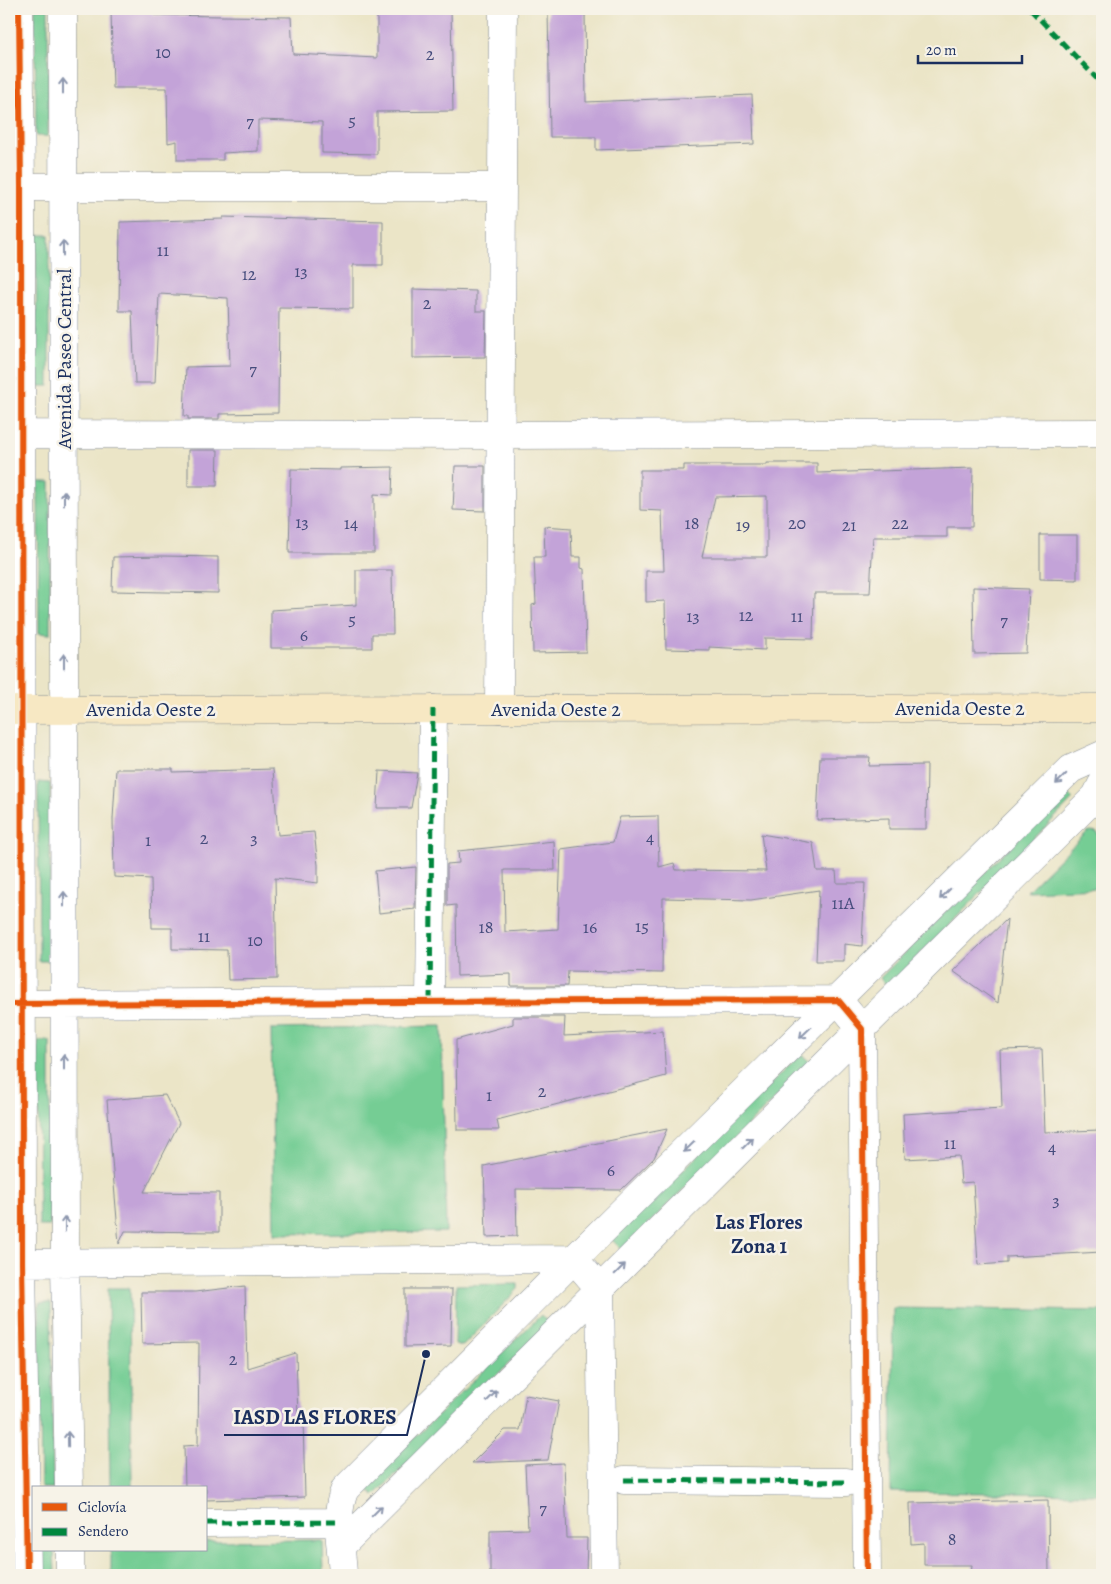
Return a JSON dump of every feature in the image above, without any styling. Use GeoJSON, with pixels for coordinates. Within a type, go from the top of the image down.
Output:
{"type":"FeatureCollection","features":[{"type":"Feature","properties":{"kind":"street"},"geometry":{"type":"LineString","coordinates":[[19,9],[15,188],[15,1263],[27,1575]]}},
{"type":"Feature","properties":{"kind":"street","name":"Avenida Paseo Central"},"geometry":{"type":"LineString","coordinates":[[63,9],[65,1263],[69,1486]]}},
{"type":"Feature","properties":{"kind":"street"},"geometry":{"type":"LineString","coordinates":[[499,709],[503,9]]}},
{"type":"Feature","properties":{"kind":"street"},"geometry":{"type":"LineString","coordinates":[[15,188],[63,186],[501,187]]}},
{"type":"Feature","properties":{"kind":"street"},"geometry":{"type":"LineString","coordinates":[[15,434],[1102,433]]}},
{"type":"Feature","properties":{"kind":"street","name":"Avenida Oeste 2"},"geometry":{"type":"LineString","coordinates":[[15,710],[1102,708]]}},
{"type":"Feature","properties":{"kind":"street"},"geometry":{"type":"LineString","coordinates":[[430,1002],[433,709]]}},
{"type":"Feature","properties":{"kind":"street"},"geometry":{"type":"LineString","coordinates":[[343,1575],[339,1504],[345,1489],[574,1259],[1070,770],[1102,755]]}},
{"type":"Feature","properties":{"kind":"street"},"geometry":{"type":"LineString","coordinates":[[208,1523],[340,1534],[600,1289],[1096,796],[1102,784]]}},
{"type":"Feature","properties":{"kind":"street"},"geometry":{"type":"LineString","coordinates":[[15,1004],[838,1000]]}},
{"type":"Feature","properties":{"kind":"street"},"geometry":{"type":"LineString","coordinates":[[838,1000],[862,1029],[866,1575]]}},
{"type":"Feature","properties":{"kind":"street"},"geometry":{"type":"LineString","coordinates":[[15,1263],[574,1259],[600,1289],[604,1575]]}},
{"type":"Feature","properties":{"kind":"street"},"geometry":{"type":"LineString","coordinates":[[624,1480],[846,1482]]}},
{"type":"Feature","properties":{"kind":"street"},"geometry":{"type":"LineString","coordinates":[[70,1552],[70,1575]]}},
{"type":"Feature","properties":{"kind":"green space"},"geometry":{"type":"Polygon","coordinates":[[[35,9],[48,9],[48,136],[36,136],[35,9]]]}},
{"type":"Feature","properties":{"kind":"green space"},"geometry":{"type":"Polygon","coordinates":[[[36,235],[49,235],[49,386],[37,386],[36,235]]]}},
{"type":"Feature","properties":{"kind":"green space"},"geometry":{"type":"Polygon","coordinates":[[[38,482],[50,482],[50,634],[39,633],[38,482]]]}},
{"type":"Feature","properties":{"kind":"green space"},"geometry":{"type":"Polygon","coordinates":[[[38,782],[50,783],[50,961],[39,961],[38,782]]]}},
{"type":"Feature","properties":{"kind":"green space"},"geometry":{"type":"Polygon","coordinates":[[[1065,791],[1073,799],[888,987],[880,978],[1065,791]]]}},
{"type":"Feature","properties":{"kind":"green space"},"geometry":{"type":"Polygon","coordinates":[[[1087,832],[1097,832],[1100,837],[1100,888],[1027,891],[1087,832]]]}},
{"type":"Feature","properties":{"kind":"green space"},"geometry":{"type":"Polygon","coordinates":[[[442,1026],[446,1232],[274,1234],[271,1029],[442,1026]]]}},
{"type":"Feature","properties":{"kind":"green space"},"geometry":{"type":"Polygon","coordinates":[[[38,1041],[50,1041],[50,1226],[39,1226],[38,1041]]]}},
{"type":"Feature","properties":{"kind":"green space"},"geometry":{"type":"Polygon","coordinates":[[[801,1054],[811,1063],[622,1250],[612,1240],[801,1054]]]}},
{"type":"Feature","properties":{"kind":"green space"},"geometry":{"type":"Polygon","coordinates":[[[518,1284],[518,1289],[463,1346],[455,1344],[456,1285],[518,1284]]]}},
{"type":"Feature","properties":{"kind":"green space"},"geometry":{"type":"Polygon","coordinates":[[[108,1288],[130,1288],[132,1486],[110,1486],[108,1288]]]}},
{"type":"Feature","properties":{"kind":"green space"},"geometry":{"type":"Polygon","coordinates":[[[39,1303],[51,1303],[53,1486],[41,1486],[39,1303]]]}},
{"type":"Feature","properties":{"kind":"green space"},"geometry":{"type":"Polygon","coordinates":[[[893,1308],[1102,1311],[1102,1494],[891,1492],[893,1308]]]}},
{"type":"Feature","properties":{"kind":"green space"},"geometry":{"type":"Polygon","coordinates":[[[541,1315],[549,1324],[374,1496],[365,1486],[541,1315]]]}},
{"type":"Feature","properties":{"kind":"green space"},"geometry":{"type":"Polygon","coordinates":[[[322,1540],[323,1575],[111,1575],[111,1552],[208,1552],[208,1541],[322,1540]]]}},
{"type":"Feature","properties":{"kind":"green space"},"geometry":{"type":"Polygon","coordinates":[[[42,1552],[54,1552],[55,1575],[42,1575],[42,1552]]]}},
{"type":"Feature","properties":{"kind":"building"},"geometry":{"type":"Polygon","coordinates":[[[377,9],[451,9],[453,111],[377,112],[377,154],[322,153],[322,122],[258,120],[258,151],[223,153],[223,160],[177,160],[177,141],[168,143],[167,88],[113,88],[111,11],[154,10],[154,15],[291,17],[293,54],[377,58],[377,9]]]}},
{"type":"Feature","properties":{"kind":"building"},"geometry":{"type":"Polygon","coordinates":[[[548,9],[585,9],[586,102],[752,95],[754,144],[596,150],[596,137],[550,137],[548,9]]]}},
{"type":"Feature","properties":{"kind":"building"},"geometry":{"type":"Polygon","coordinates":[[[223,217],[383,221],[383,265],[353,265],[353,309],[279,308],[278,413],[219,414],[219,419],[188,419],[188,416],[184,416],[186,367],[230,366],[228,298],[159,294],[155,383],[135,383],[132,311],[119,311],[120,222],[223,219],[223,217]]]}},
{"type":"Feature","properties":{"kind":"building"},"geometry":{"type":"Polygon","coordinates":[[[413,289],[476,291],[476,311],[486,311],[485,357],[413,358],[413,289]]]}},
{"type":"Feature","properties":{"kind":"building"},"geometry":{"type":"Polygon","coordinates":[[[188,450],[218,450],[217,486],[188,486],[188,450]]]}},
{"type":"Feature","properties":{"kind":"building"},"geometry":{"type":"Polygon","coordinates":[[[767,463],[817,463],[817,473],[973,468],[972,527],[947,527],[947,537],[873,537],[870,593],[814,593],[813,639],[765,638],[765,650],[709,647],[709,650],[666,649],[665,601],[646,602],[646,571],[664,571],[662,511],[640,510],[640,470],[684,470],[684,465],[767,465],[767,463]],[[767,496],[715,497],[702,557],[767,557],[767,496]]]}},
{"type":"Feature","properties":{"kind":"building"},"geometry":{"type":"Polygon","coordinates":[[[455,466],[485,466],[485,511],[453,510],[455,466]]]}},
{"type":"Feature","properties":{"kind":"building"},"geometry":{"type":"Polygon","coordinates":[[[393,467],[392,495],[374,494],[374,553],[289,553],[291,469],[340,470],[340,468],[393,467]]]}},
{"type":"Feature","properties":{"kind":"building"},"geometry":{"type":"Polygon","coordinates":[[[544,526],[571,528],[572,557],[581,557],[581,568],[584,569],[586,652],[533,653],[532,605],[536,604],[534,557],[545,557],[544,526]]]}},
{"type":"Feature","properties":{"kind":"building"},"geometry":{"type":"Polygon","coordinates":[[[1040,535],[1077,535],[1077,580],[1040,579],[1040,535]]]}},
{"type":"Feature","properties":{"kind":"building"},"geometry":{"type":"Polygon","coordinates":[[[113,557],[218,557],[218,593],[112,591],[113,557]]]}},
{"type":"Feature","properties":{"kind":"building"},"geometry":{"type":"Polygon","coordinates":[[[356,570],[392,570],[393,634],[372,634],[372,648],[271,648],[271,610],[356,605],[356,570]]]}},
{"type":"Feature","properties":{"kind":"building"},"geometry":{"type":"Polygon","coordinates":[[[973,587],[1029,589],[1026,653],[974,654],[973,587]]]}},
{"type":"Feature","properties":{"kind":"building"},"geometry":{"type":"Polygon","coordinates":[[[820,757],[870,757],[869,766],[927,765],[926,829],[889,829],[889,818],[817,820],[820,757]]]}},
{"type":"Feature","properties":{"kind":"building"},"geometry":{"type":"Polygon","coordinates":[[[116,769],[173,769],[173,772],[273,769],[278,835],[314,832],[318,865],[318,883],[275,878],[277,979],[228,980],[227,950],[172,949],[172,928],[152,928],[151,879],[114,877],[113,819],[116,769]]]}},
{"type":"Feature","properties":{"kind":"building"},"geometry":{"type":"Polygon","coordinates":[[[379,771],[417,773],[411,808],[377,808],[379,771]]]}},
{"type":"Feature","properties":{"kind":"building"},"geometry":{"type":"Polygon","coordinates":[[[658,816],[659,867],[674,863],[676,870],[766,871],[761,834],[813,843],[817,871],[836,871],[837,883],[865,883],[862,946],[844,944],[844,961],[816,961],[819,890],[751,900],[663,898],[662,973],[568,971],[567,986],[511,986],[511,974],[457,976],[456,905],[447,906],[447,864],[459,863],[458,851],[554,841],[555,870],[504,870],[505,932],[558,929],[561,849],[613,842],[620,817],[658,816]]]}},
{"type":"Feature","properties":{"kind":"building"},"geometry":{"type":"Polygon","coordinates":[[[416,867],[415,909],[379,913],[375,871],[416,867]]]}},
{"type":"Feature","properties":{"kind":"building"},"geometry":{"type":"Polygon","coordinates":[[[1007,919],[998,1003],[953,971],[1007,919]]]}},
{"type":"Feature","properties":{"kind":"building"},"geometry":{"type":"Polygon","coordinates":[[[513,1017],[565,1017],[564,1036],[663,1031],[666,1076],[497,1120],[499,1130],[457,1130],[456,1040],[513,1024],[513,1017]]]}},
{"type":"Feature","properties":{"kind":"building"},"geometry":{"type":"Polygon","coordinates":[[[1042,1049],[1045,1132],[1100,1130],[1102,1252],[1007,1257],[1007,1263],[978,1265],[973,1182],[961,1183],[959,1156],[905,1159],[903,1114],[1002,1108],[1000,1050],[1042,1049]]]}},
{"type":"Feature","properties":{"kind":"building"},"geometry":{"type":"Polygon","coordinates":[[[165,1095],[179,1123],[144,1192],[219,1193],[219,1232],[125,1231],[119,1244],[107,1100],[165,1095]]]}},
{"type":"Feature","properties":{"kind":"building"},"geometry":{"type":"Polygon","coordinates":[[[667,1129],[654,1158],[621,1190],[516,1189],[517,1236],[486,1237],[484,1166],[667,1129]]]}},
{"type":"Feature","properties":{"kind":"building"},"geometry":{"type":"Polygon","coordinates":[[[245,1286],[247,1368],[296,1353],[298,1419],[303,1419],[305,1497],[208,1500],[208,1486],[185,1486],[184,1446],[198,1445],[199,1343],[142,1344],[141,1292],[195,1292],[245,1286]]]}},
{"type":"Feature","properties":{"kind":"building"},"geometry":{"type":"Polygon","coordinates":[[[405,1289],[452,1289],[451,1346],[405,1347],[405,1289]]]}},
{"type":"Feature","properties":{"kind":"building"},"geometry":{"type":"Polygon","coordinates":[[[526,1395],[559,1401],[548,1460],[472,1463],[505,1430],[520,1430],[526,1395]]]}},
{"type":"Feature","properties":{"kind":"building"},"geometry":{"type":"Polygon","coordinates":[[[564,1463],[567,1538],[587,1538],[586,1574],[490,1573],[490,1530],[528,1529],[525,1465],[564,1463]]]}},
{"type":"Feature","properties":{"kind":"building"},"geometry":{"type":"Polygon","coordinates":[[[1048,1500],[1049,1575],[971,1575],[972,1565],[924,1565],[924,1543],[911,1544],[910,1503],[1048,1500]]]}},
{"type":"Feature","properties":{"kind":"marked path"},"geometry":{"type":"LineString","coordinates":[[1030,9],[1102,84]]}},
{"type":"Feature","properties":{"kind":"marked path"},"geometry":{"type":"LineString","coordinates":[[430,1002],[433,709]]}},
{"type":"Feature","properties":{"kind":"marked path"},"geometry":{"type":"LineString","coordinates":[[624,1480],[846,1482]]}},
{"type":"Feature","properties":{"kind":"marked path"},"geometry":{"type":"LineString","coordinates":[[208,1523],[338,1522]]}},
{"type":"Feature","properties":{"kind":"cycle path"},"geometry":{"type":"LineString","coordinates":[[19,9],[21,187],[22,1263],[27,1575]]}},
{"type":"Feature","properties":{"kind":"cycle path"},"geometry":{"type":"LineString","coordinates":[[9,1004],[838,1000],[862,1029],[867,1575]]}},
{"type":"Feature","properties":{"kind":"place","name":"IASD LAS FLORES"},"geometry":{"type":"Point","coordinates":[426,1354]}},
{"type":"Feature","properties":{"kind":"district","name":"Las Flores Zona 1"},"geometry":{"type":"Point","coordinates":[759,1234]}}]}
